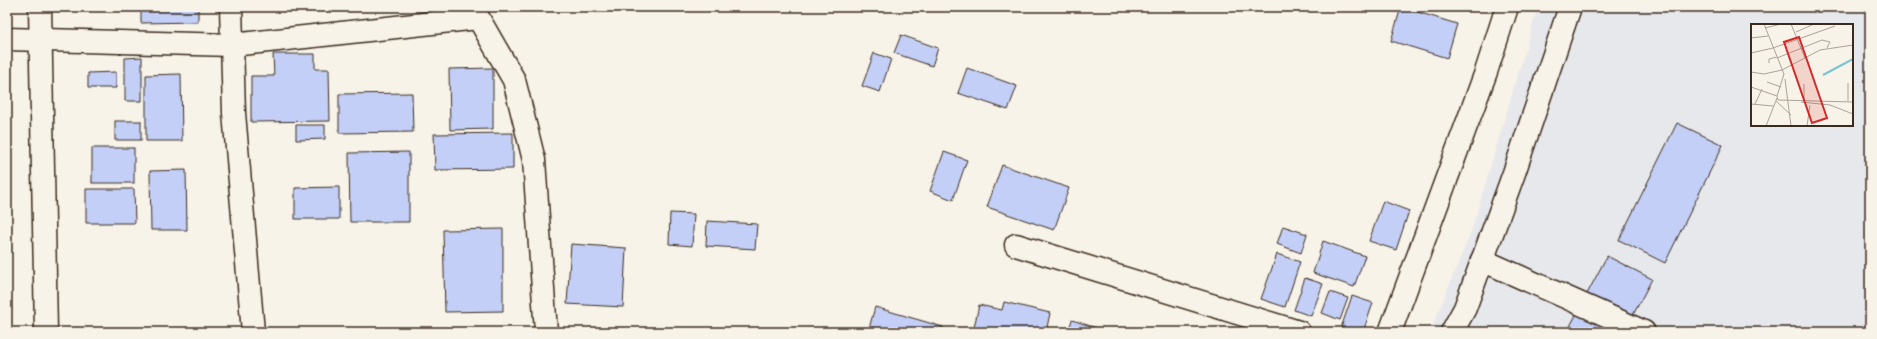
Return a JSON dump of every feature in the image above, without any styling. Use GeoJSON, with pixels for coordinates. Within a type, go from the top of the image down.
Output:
{"type":"FeatureCollection","features":[{"type":"Feature","properties":{"kind":"street"},"geometry":{"type":"LineString","coordinates":[[40,7],[42,41],[46,332]]}},
{"type":"Feature","properties":{"kind":"street"},"geometry":{"type":"LineString","coordinates":[[231,7],[234,113],[253,332]]}},
{"type":"Feature","properties":{"kind":"street"},"geometry":{"type":"LineString","coordinates":[[1390,332],[1486,72],[1507,7]]}},
{"type":"Feature","properties":{"kind":"street"},"geometry":{"type":"LineString","coordinates":[[1452,332],[1465,308],[1570,7]]}},
{"type":"Feature","properties":{"kind":"street"},"geometry":{"type":"LineString","coordinates":[[7,39],[232,45],[475,13],[514,80],[534,160],[546,332]]}},
{"type":"Feature","properties":{"kind":"street"},"geometry":{"type":"LineString","coordinates":[[1016,244],[1299,332]]}},
{"type":"Feature","properties":{"kind":"street"},"geometry":{"type":"LineString","coordinates":[[1482,260],[1644,332]]}},
{"type":"Feature","properties":{"kind":"shaded area"},"geometry":{"type":"Polygon","coordinates":[[[1538,7],[1870,7],[1870,332],[1430,332],[1471,232],[1538,7]]]}},
{"type":"Feature","properties":{"kind":"building"},"geometry":{"type":"Polygon","coordinates":[[[141,7],[198,7],[198,22],[141,23],[141,7]]]}},
{"type":"Feature","properties":{"kind":"building"},"geometry":{"type":"Polygon","coordinates":[[[1401,7],[1457,24],[1447,58],[1391,41],[1401,7]]]}},
{"type":"Feature","properties":{"kind":"building"},"geometry":{"type":"Polygon","coordinates":[[[901,35],[938,48],[932,66],[894,53],[901,35]]]}},
{"type":"Feature","properties":{"kind":"building"},"geometry":{"type":"Polygon","coordinates":[[[874,53],[891,59],[880,92],[862,86],[874,53]]]}},
{"type":"Feature","properties":{"kind":"building"},"geometry":{"type":"Polygon","coordinates":[[[273,54],[315,54],[315,69],[329,69],[330,121],[251,122],[251,76],[274,76],[273,54]]]}},
{"type":"Feature","properties":{"kind":"building"},"geometry":{"type":"Polygon","coordinates":[[[142,57],[142,101],[125,101],[125,58],[142,57]]]}},
{"type":"Feature","properties":{"kind":"building"},"geometry":{"type":"Polygon","coordinates":[[[493,68],[493,129],[450,130],[449,69],[493,68]]]}},
{"type":"Feature","properties":{"kind":"building"},"geometry":{"type":"Polygon","coordinates":[[[967,68],[1017,86],[1008,110],[958,93],[967,68]]]}},
{"type":"Feature","properties":{"kind":"building"},"geometry":{"type":"Polygon","coordinates":[[[116,72],[116,88],[88,88],[88,73],[116,72]]]}},
{"type":"Feature","properties":{"kind":"building"},"geometry":{"type":"Polygon","coordinates":[[[181,74],[182,141],[146,141],[146,75],[181,74]]]}},
{"type":"Feature","properties":{"kind":"building"},"geometry":{"type":"Polygon","coordinates":[[[412,93],[413,132],[339,133],[339,94],[412,93]]]}},
{"type":"Feature","properties":{"kind":"building"},"geometry":{"type":"Polygon","coordinates":[[[115,121],[141,121],[141,140],[115,140],[115,121]]]}},
{"type":"Feature","properties":{"kind":"building"},"geometry":{"type":"Polygon","coordinates":[[[1677,123],[1723,145],[1665,263],[1619,240],[1677,123]]]}},
{"type":"Feature","properties":{"kind":"building"},"geometry":{"type":"Polygon","coordinates":[[[296,125],[325,125],[325,139],[296,140],[296,125]]]}},
{"type":"Feature","properties":{"kind":"building"},"geometry":{"type":"Polygon","coordinates":[[[513,133],[513,169],[435,170],[434,134],[513,133]]]}},
{"type":"Feature","properties":{"kind":"building"},"geometry":{"type":"Polygon","coordinates":[[[92,148],[134,148],[134,183],[92,183],[92,148]]]}},
{"type":"Feature","properties":{"kind":"building"},"geometry":{"type":"Polygon","coordinates":[[[409,152],[409,222],[350,222],[349,153],[409,152]]]}},
{"type":"Feature","properties":{"kind":"building"},"geometry":{"type":"Polygon","coordinates":[[[944,152],[967,160],[953,200],[930,191],[944,152]]]}},
{"type":"Feature","properties":{"kind":"building"},"geometry":{"type":"Polygon","coordinates":[[[1002,165],[1069,188],[1054,230],[987,207],[1002,165]]]}},
{"type":"Feature","properties":{"kind":"building"},"geometry":{"type":"Polygon","coordinates":[[[186,170],[187,230],[151,230],[150,171],[186,170]]]}},
{"type":"Feature","properties":{"kind":"building"},"geometry":{"type":"Polygon","coordinates":[[[339,187],[339,219],[295,219],[295,188],[339,187]]]}},
{"type":"Feature","properties":{"kind":"building"},"geometry":{"type":"Polygon","coordinates":[[[86,189],[134,189],[135,223],[86,223],[86,189]]]}},
{"type":"Feature","properties":{"kind":"building"},"geometry":{"type":"Polygon","coordinates":[[[1383,201],[1409,211],[1396,250],[1369,241],[1383,201]]]}},
{"type":"Feature","properties":{"kind":"building"},"geometry":{"type":"Polygon","coordinates":[[[670,213],[694,214],[692,246],[669,244],[670,213]]]}},
{"type":"Feature","properties":{"kind":"building"},"geometry":{"type":"Polygon","coordinates":[[[707,221],[757,224],[755,249],[706,246],[707,221]]]}},
{"type":"Feature","properties":{"kind":"building"},"geometry":{"type":"Polygon","coordinates":[[[1283,226],[1307,234],[1301,253],[1277,244],[1283,226]]]}},
{"type":"Feature","properties":{"kind":"building"},"geometry":{"type":"Polygon","coordinates":[[[503,229],[503,311],[445,312],[443,230],[503,229]]]}},
{"type":"Feature","properties":{"kind":"building"},"geometry":{"type":"Polygon","coordinates":[[[1323,241],[1365,256],[1354,287],[1313,273],[1323,241]]]}},
{"type":"Feature","properties":{"kind":"building"},"geometry":{"type":"Polygon","coordinates":[[[571,244],[626,248],[623,307],[567,304],[571,244]]]}},
{"type":"Feature","properties":{"kind":"building"},"geometry":{"type":"Polygon","coordinates":[[[1277,254],[1300,262],[1285,307],[1261,299],[1277,254]]]}},
{"type":"Feature","properties":{"kind":"building"},"geometry":{"type":"Polygon","coordinates":[[[1607,256],[1652,279],[1624,332],[1567,332],[1607,256]]]}},
{"type":"Feature","properties":{"kind":"building"},"geometry":{"type":"Polygon","coordinates":[[[1305,278],[1323,284],[1311,316],[1294,310],[1305,278]]]}},
{"type":"Feature","properties":{"kind":"building"},"geometry":{"type":"Polygon","coordinates":[[[1330,292],[1348,298],[1340,320],[1322,313],[1330,292]]]}},
{"type":"Feature","properties":{"kind":"building"},"geometry":{"type":"Polygon","coordinates":[[[1352,296],[1373,303],[1363,332],[1353,332],[1341,328],[1352,296]]]}},
{"type":"Feature","properties":{"kind":"building"},"geometry":{"type":"Polygon","coordinates":[[[1004,302],[1050,313],[1046,332],[973,332],[979,305],[1002,310],[1004,302]]]}},
{"type":"Feature","properties":{"kind":"building"},"geometry":{"type":"Polygon","coordinates":[[[875,307],[943,327],[942,332],[868,332],[875,307]]]}},
{"type":"Feature","properties":{"kind":"building"},"geometry":{"type":"Polygon","coordinates":[[[1072,320],[1109,332],[1068,332],[1072,320]]]}}]}
